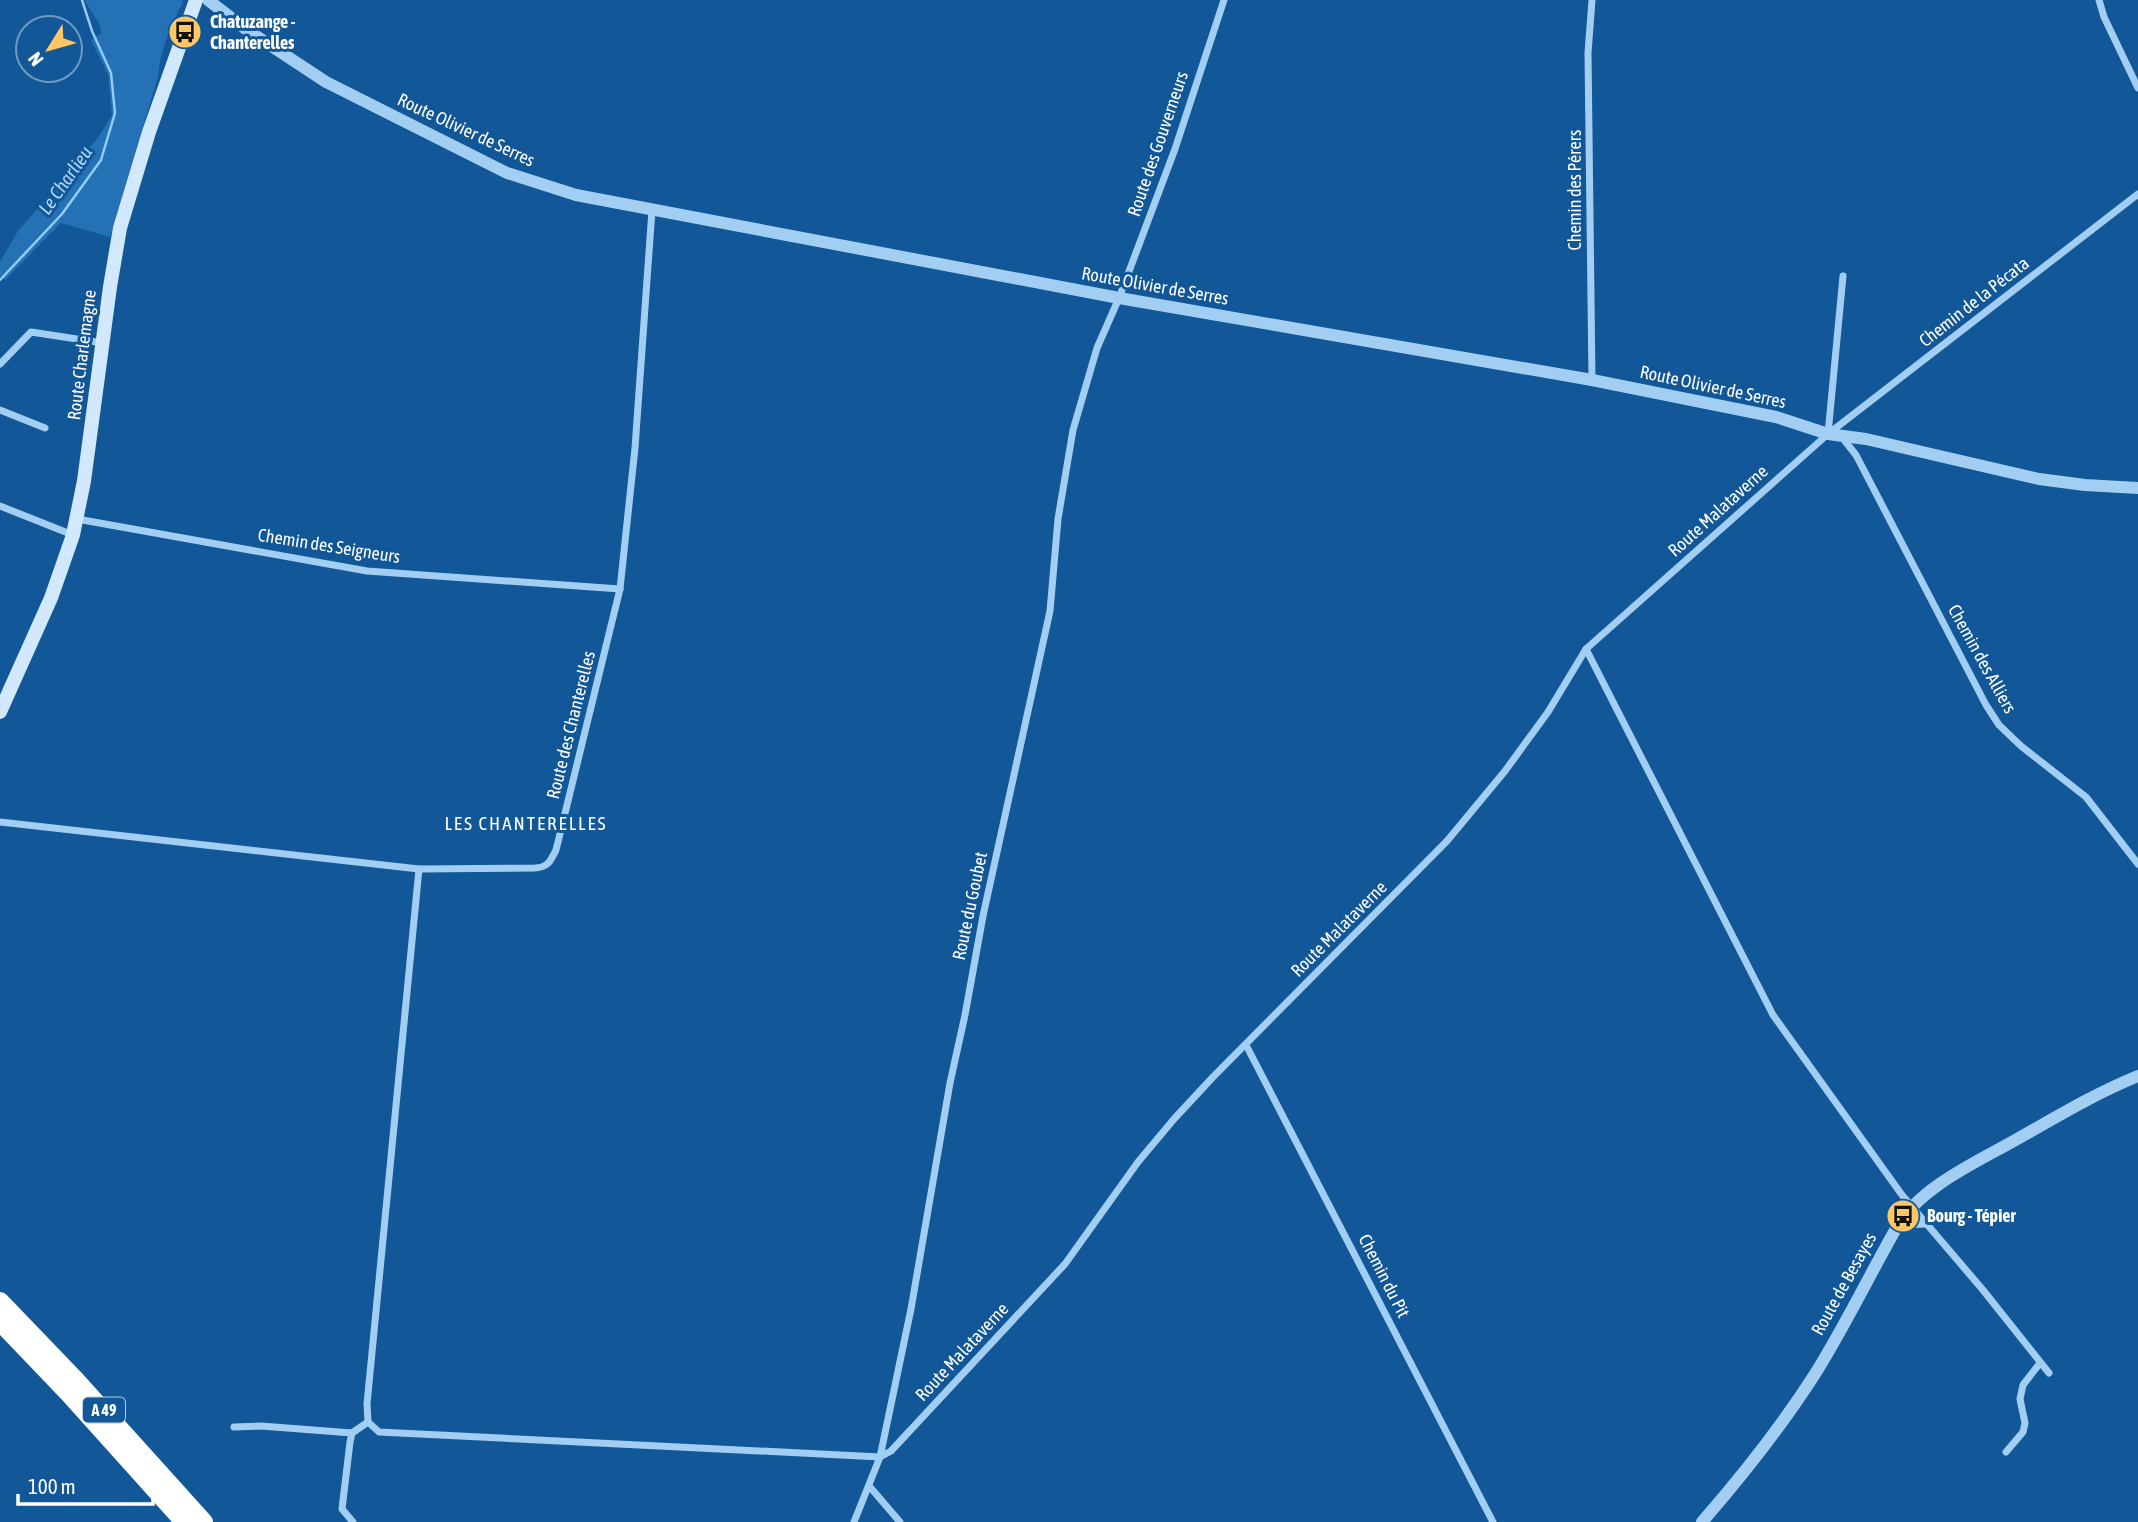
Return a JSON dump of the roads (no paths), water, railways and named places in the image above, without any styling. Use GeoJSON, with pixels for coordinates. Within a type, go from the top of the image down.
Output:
{"type":"FeatureCollection","features":[{"type":"Feature","properties":{"kind":"highway","name":"A 49"},"geometry":{"type":"LineString","coordinates":[[0,1301],[76,1380],[204,1522]]}},
{"type":"Feature","properties":{"kind":"highway","name":"A 49"},"geometry":{"type":"LineString","coordinates":[[0,1322],[184,1522]]}},
{"type":"Feature","properties":{"kind":"main road","name":"Route Charlemagne"},"geometry":{"type":"LineString","coordinates":[[0,712],[55,589],[73,535],[84,481],[110,287],[126,203],[196,0]]}},
{"type":"Feature","properties":{"kind":"street","name":"Route Olivier de Serres"},"geometry":{"type":"LineString","coordinates":[[208,0],[247,30],[326,82],[507,173],[576,195],[1119,298],[1592,380],[1776,417],[1834,435],[1866,439],[2039,479],[2138,488]]}},
{"type":"Feature","properties":{"kind":"street","name":"Route des Gouverneurs"},"geometry":{"type":"LineString","coordinates":[[1119,298],[1175,149],[1224,0]]}},
{"type":"Feature","properties":{"kind":"street","name":"Chemin des Pérers"},"geometry":{"type":"LineString","coordinates":[[1592,0],[1588,53],[1592,380]]}},
{"type":"Feature","properties":{"kind":"street"},"geometry":{"type":"LineString","coordinates":[[2099,0],[2104,17],[2138,88]]}},
{"type":"Feature","properties":{"kind":"street","name":"Chemin de la Pécata"},"geometry":{"type":"LineString","coordinates":[[1834,435],[2138,194]]}},
{"type":"Feature","properties":{"kind":"street","name":"Route des Chanterelles"},"geometry":{"type":"LineString","coordinates":[[0,822],[419,869],[535,868],[545,867],[550,863],[556,850],[620,589],[635,448],[652,210]]}},
{"type":"Feature","properties":{"kind":"street"},"geometry":{"type":"LineString","coordinates":[[1834,435],[1843,276]]}},
{"type":"Feature","properties":{"kind":"street","name":"Route du Goubet"},"geometry":{"type":"LineString","coordinates":[[854,1522],[880,1457],[911,1309],[950,1083],[983,916],[1050,611],[1058,519],[1073,430],[1097,348],[1119,298]]}},
{"type":"Feature","properties":{"kind":"street"},"geometry":{"type":"LineString","coordinates":[[0,364],[31,332],[103,343]]}},
{"type":"Feature","properties":{"kind":"street"},"geometry":{"type":"LineString","coordinates":[[0,410],[45,428]]}},
{"type":"Feature","properties":{"kind":"street","name":"Route Malataverne"},"geometry":{"type":"LineString","coordinates":[[880,1457],[891,1451],[1065,1264],[1138,1162],[1197,1094],[1447,841],[1505,771],[1541,722],[1586,649],[1834,435]]}},
{"type":"Feature","properties":{"kind":"street","name":"Chemin des Alliers"},"geometry":{"type":"LineString","coordinates":[[1834,435],[1856,455],[1999,726],[2087,797],[2138,864]]}},
{"type":"Feature","properties":{"kind":"street"},"geometry":{"type":"LineString","coordinates":[[0,506],[73,535]]}},
{"type":"Feature","properties":{"kind":"street","name":"Chemin des Seigneurs"},"geometry":{"type":"LineString","coordinates":[[77,519],[367,572],[620,589]]}},
{"type":"Feature","properties":{"kind":"street"},"geometry":{"type":"LineString","coordinates":[[1586,649],[1773,1015],[1912,1206],[2049,1373]]}},
{"type":"Feature","properties":{"kind":"street"},"geometry":{"type":"LineString","coordinates":[[419,869],[367,1404],[369,1422],[379,1432],[880,1457]]}},
{"type":"Feature","properties":{"kind":"street","name":"Chemin du Pit"},"geometry":{"type":"LineString","coordinates":[[1246,1045],[1493,1522]]}},
{"type":"Feature","properties":{"kind":"street","name":"Route de Besayes"},"geometry":{"type":"LineString","coordinates":[[1702,1522],[1744,1474],[1816,1372],[1898,1225],[1912,1206],[1950,1178],[1997,1150],[2087,1100],[2138,1076]]}},
{"type":"Feature","properties":{"kind":"street"},"geometry":{"type":"LineString","coordinates":[[1898,1225],[1926,1224]]}},
{"type":"Feature","properties":{"kind":"street"},"geometry":{"type":"LineString","coordinates":[[2006,1452],[2023,1432],[2025,1423],[2020,1399],[2023,1385],[2040,1363]]}},
{"type":"Feature","properties":{"kind":"street"},"geometry":{"type":"LineString","coordinates":[[234,1427],[261,1426],[352,1433],[369,1422]]}},
{"type":"Feature","properties":{"kind":"street"},"geometry":{"type":"LineString","coordinates":[[352,1433],[345,1469],[342,1510],[353,1522]]}},
{"type":"Feature","properties":{"kind":"street"},"geometry":{"type":"LineString","coordinates":[[870,1487],[900,1522]]}},
{"type":"Feature","properties":{"kind":"waterway","name":"Le Charlieu"},"geometry":{"type":"LineString","coordinates":[[0,280],[62,214],[101,160],[115,113],[111,73],[92,31],[82,0]]}},
{"type":"Feature","properties":{"kind":"place","name":"Chatuzange - Chanterelles"},"geometry":{"type":"Point","coordinates":[185,32]}},
{"type":"Feature","properties":{"kind":"place","name":"Bourg - Tépier"},"geometry":{"type":"Point","coordinates":[1903,1216]}},
{"type":"Feature","properties":{"kind":"district","name":"LES CHANTERELLES"},"geometry":{"type":"Point","coordinates":[526,823]}}]}
